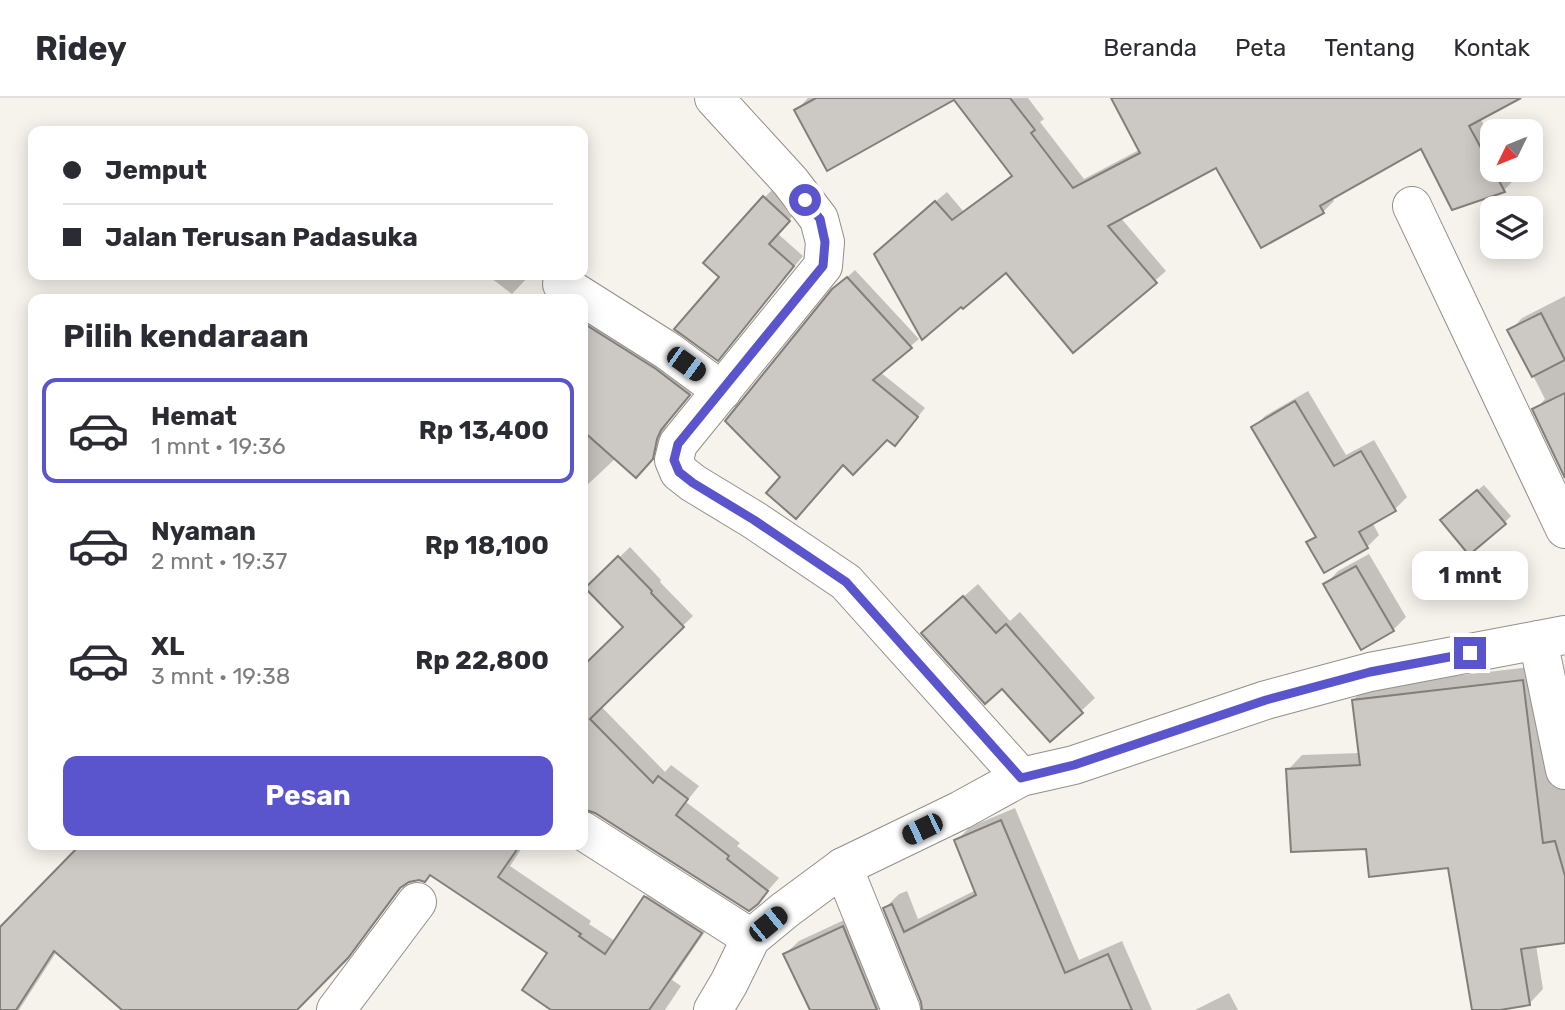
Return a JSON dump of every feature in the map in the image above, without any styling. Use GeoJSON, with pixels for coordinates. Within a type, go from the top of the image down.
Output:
{"type":"FeatureCollection","features":[{"type":"Feature","properties":{"kind":"street"},"geometry":{"type":"LineString","coordinates":[[713,98],[790,181],[820,219],[825,242],[823,266],[678,444],[674,460],[679,472],[846,582],[1021,778]]}},
{"type":"Feature","properties":{"kind":"street"},"geometry":{"type":"LineString","coordinates":[[1412,206],[1565,528]]}},
{"type":"Feature","properties":{"kind":"street"},"geometry":{"type":"LineString","coordinates":[[562,284],[578,294]]}},
{"type":"Feature","properties":{"kind":"street"},"geometry":{"type":"LineString","coordinates":[[588,300],[668,351],[722,391]]}},
{"type":"Feature","properties":{"kind":"street"},"geometry":{"type":"LineString","coordinates":[[713,1010],[751,938],[843,867],[1021,778],[1074,765],[1266,700],[1370,672],[1551,638],[1565,770]]}},
{"type":"Feature","properties":{"kind":"street"},"geometry":{"type":"LineString","coordinates":[[588,834],[751,938]]}},
{"type":"Feature","properties":{"kind":"street"},"geometry":{"type":"LineString","coordinates":[[843,867],[901,1010]]}},
{"type":"Feature","properties":{"kind":"street"},"geometry":{"type":"LineString","coordinates":[[336,1010],[418,902]]}},
{"type":"Feature","properties":{"kind":"building"},"geometry":{"type":"Polygon","coordinates":[[[816,98],[1010,98],[1035,130],[1031,133],[1073,188],[1140,153],[1111,98],[1521,98],[1469,126],[1480,146],[1480,182],[1500,182],[1505,192],[1480,196],[1480,200],[1452,210],[1421,149],[1320,206],[1324,213],[1261,248],[1216,168],[1108,226],[1157,283],[1073,353],[1006,273],[922,340],[874,254],[935,201],[952,220],[1012,176],[954,100],[827,171],[794,110],[816,98]]]}},
{"type":"Feature","properties":{"kind":"building"},"geometry":{"type":"Polygon","coordinates":[[[763,196],[790,221],[769,244],[794,266],[718,361],[674,329],[719,277],[703,263],[763,196]]]}},
{"type":"Feature","properties":{"kind":"building"},"geometry":{"type":"Polygon","coordinates":[[[847,277],[912,348],[873,380],[918,417],[895,446],[887,440],[853,475],[843,465],[796,519],[766,493],[780,477],[725,421],[832,289],[847,277]]]}},
{"type":"Feature","properties":{"kind":"building"},"geometry":{"type":"Polygon","coordinates":[[[1541,313],[1565,360],[1532,377],[1507,330],[1541,313]]]}},
{"type":"Feature","properties":{"kind":"building"},"geometry":{"type":"Polygon","coordinates":[[[588,326],[656,369],[690,395],[661,430],[653,459],[636,478],[588,435],[588,326]]]}},
{"type":"Feature","properties":{"kind":"building"},"geometry":{"type":"Polygon","coordinates":[[[1565,393],[1565,478],[1532,409],[1565,393]]]}},
{"type":"Feature","properties":{"kind":"building"},"geometry":{"type":"Polygon","coordinates":[[[1295,401],[1334,466],[1361,451],[1396,511],[1359,532],[1368,548],[1324,573],[1306,542],[1316,537],[1251,427],[1295,401]]]}},
{"type":"Feature","properties":{"kind":"building"},"geometry":{"type":"Polygon","coordinates":[[[1477,490],[1506,524],[1469,555],[1440,520],[1477,490]]]}},
{"type":"Feature","properties":{"kind":"building"},"geometry":{"type":"Polygon","coordinates":[[[618,556],[684,627],[590,719],[653,783],[658,776],[688,799],[676,815],[729,856],[727,859],[768,891],[749,911],[588,811],[588,661],[623,627],[588,591],[588,585],[618,556]]]}},
{"type":"Feature","properties":{"kind":"building"},"geometry":{"type":"Polygon","coordinates":[[[1356,566],[1394,631],[1361,650],[1323,584],[1356,566]]]}},
{"type":"Feature","properties":{"kind":"building"},"geometry":{"type":"Polygon","coordinates":[[[963,596],[996,633],[1006,624],[1083,713],[1050,742],[1002,689],[985,704],[921,633],[963,596]]]}},
{"type":"Feature","properties":{"kind":"building"},"geometry":{"type":"Polygon","coordinates":[[[1523,680],[1543,843],[1555,841],[1565,876],[1565,943],[1521,949],[1530,1005],[1500,1010],[1472,1010],[1448,868],[1369,877],[1366,849],[1291,852],[1286,769],[1360,765],[1352,700],[1523,680]]]}},
{"type":"Feature","properties":{"kind":"building"},"geometry":{"type":"Polygon","coordinates":[[[1001,820],[1065,973],[1108,954],[1132,1010],[922,1010],[883,908],[892,904],[904,932],[976,895],[954,840],[1001,820]]]}},
{"type":"Feature","properties":{"kind":"building"},"geometry":{"type":"Polygon","coordinates":[[[75,850],[517,850],[498,877],[581,934],[579,936],[605,954],[644,896],[702,933],[649,1010],[551,1010],[522,990],[547,953],[430,875],[425,882],[409,882],[400,888],[348,958],[297,1010],[122,1010],[54,951],[16,1010],[0,1010],[0,927],[75,850]]]}},
{"type":"Feature","properties":{"kind":"building"},"geometry":{"type":"Polygon","coordinates":[[[843,926],[877,1010],[810,1010],[783,954],[843,926]]]}},
{"type":"Feature","properties":{"kind":"route"},"geometry":{"type":"LineString","coordinates":[[805,200],[820,219],[825,242],[823,266],[678,444],[674,460],[679,472],[693,483],[846,582],[1021,778],[1074,765],[1266,700],[1370,672],[1470,653]]}}]}
